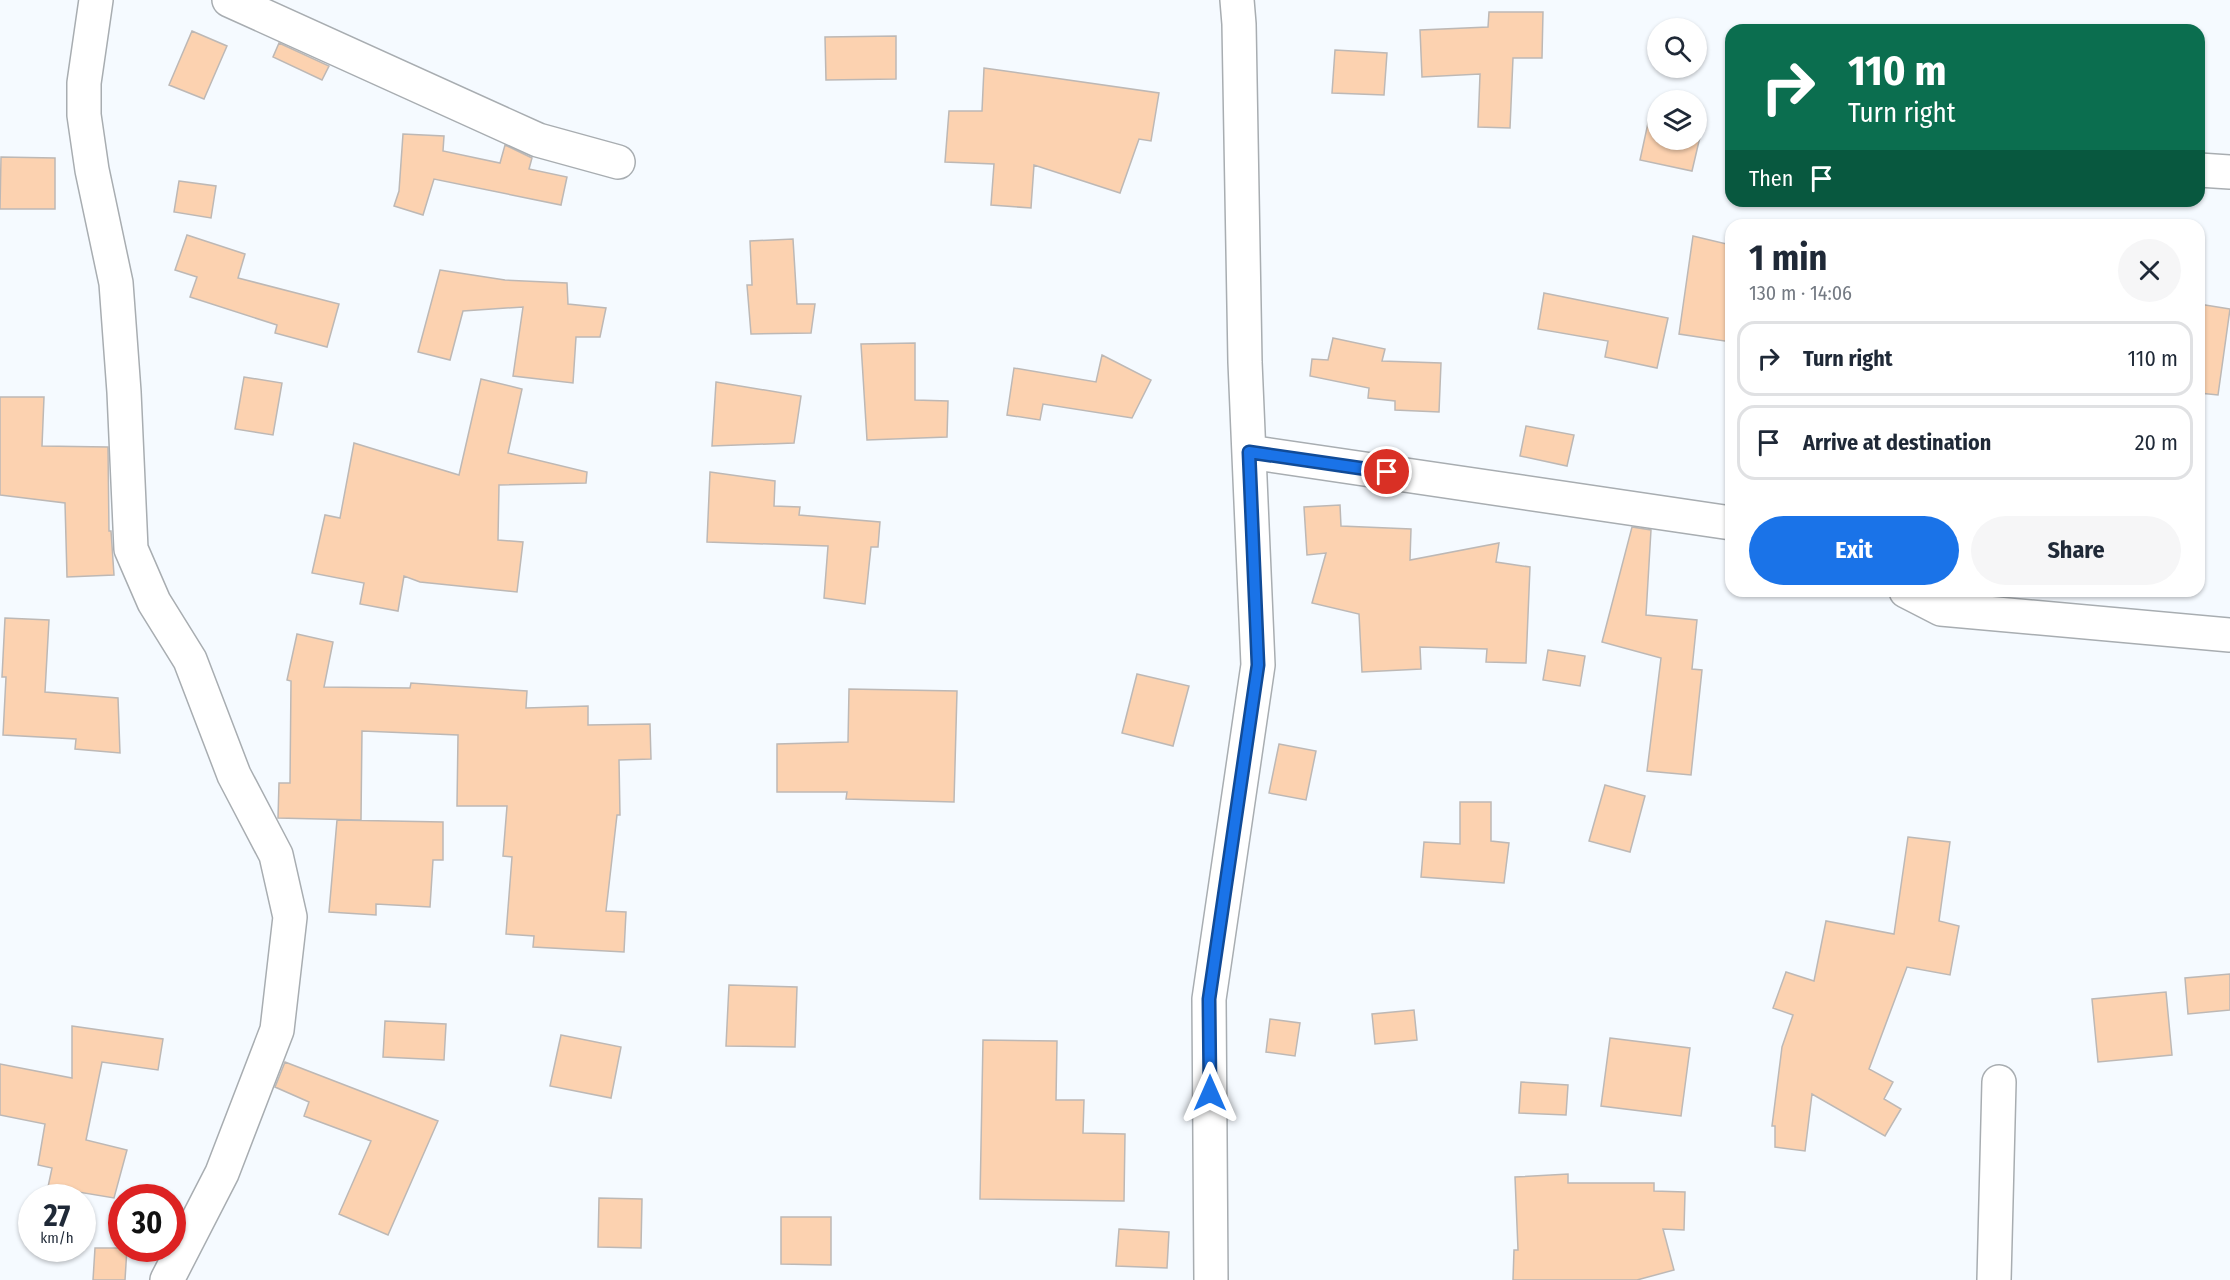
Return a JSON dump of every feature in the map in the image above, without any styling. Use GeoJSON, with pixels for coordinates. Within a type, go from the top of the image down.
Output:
{"type":"FeatureCollection","features":[{"type":"Feature","properties":{"kind":"street"},"geometry":{"type":"LineString","coordinates":[[96,0],[84,83],[84,115],[92,170],[116,283],[124,392],[131,549],[154,602],[190,660],[234,775],[276,855],[290,917],[277,1030],[222,1173],[167,1280]]}},
{"type":"Feature","properties":{"kind":"street"},"geometry":{"type":"LineString","coordinates":[[229,0],[538,140],[618,162]]}},
{"type":"Feature","properties":{"kind":"street"},"geometry":{"type":"LineString","coordinates":[[1211,1280],[1209,999],[1258,665],[1249,452],[1237,0]]}},
{"type":"Feature","properties":{"kind":"street"},"geometry":{"type":"LineString","coordinates":[[2205,170],[2230,172]]}},
{"type":"Feature","properties":{"kind":"street"},"geometry":{"type":"LineString","coordinates":[[1249,452],[1725,522]]}},
{"type":"Feature","properties":{"kind":"street"},"geometry":{"type":"LineString","coordinates":[[1918,597],[1941,609],[2230,635]]}},
{"type":"Feature","properties":{"kind":"street"},"geometry":{"type":"LineString","coordinates":[[1994,1280],[1999,1082]]}},
{"type":"Feature","properties":{"kind":"building"},"geometry":{"type":"Polygon","coordinates":[[[1489,12],[1543,12],[1542,58],[1513,58],[1510,128],[1478,127],[1480,74],[1422,77],[1420,30],[1488,27],[1489,12]]]}},
{"type":"Feature","properties":{"kind":"building"},"geometry":{"type":"Polygon","coordinates":[[[192,31],[227,46],[204,99],[169,85],[192,31]]]}},
{"type":"Feature","properties":{"kind":"building"},"geometry":{"type":"Polygon","coordinates":[[[896,36],[896,79],[826,80],[825,37],[896,36]]]}},
{"type":"Feature","properties":{"kind":"building"},"geometry":{"type":"Polygon","coordinates":[[[279,43],[329,66],[322,80],[273,57],[279,43]]]}},
{"type":"Feature","properties":{"kind":"building"},"geometry":{"type":"Polygon","coordinates":[[[1335,50],[1387,53],[1384,95],[1332,93],[1335,50]]]}},
{"type":"Feature","properties":{"kind":"building"},"geometry":{"type":"Polygon","coordinates":[[[984,68],[1159,93],[1151,141],[1139,139],[1120,193],[1034,165],[1031,208],[991,205],[994,164],[945,162],[949,111],[982,111],[984,68]]]}},
{"type":"Feature","properties":{"kind":"building"},"geometry":{"type":"Polygon","coordinates":[[[1647,128],[1647,150],[1697,150],[1692,171],[1640,160],[1647,128]]]}},
{"type":"Feature","properties":{"kind":"building"},"geometry":{"type":"Polygon","coordinates":[[[403,134],[444,136],[443,151],[500,163],[505,145],[532,158],[529,169],[567,177],[561,205],[434,179],[423,215],[394,206],[399,191],[403,134]]]}},
{"type":"Feature","properties":{"kind":"building"},"geometry":{"type":"Polygon","coordinates":[[[1,157],[55,158],[55,209],[0,209],[1,157]]]}},
{"type":"Feature","properties":{"kind":"building"},"geometry":{"type":"Polygon","coordinates":[[[179,181],[216,186],[211,218],[174,212],[179,181]]]}},
{"type":"Feature","properties":{"kind":"building"},"geometry":{"type":"Polygon","coordinates":[[[187,235],[245,254],[238,278],[339,304],[327,347],[275,333],[277,325],[190,297],[197,277],[175,270],[187,235]]]}},
{"type":"Feature","properties":{"kind":"building"},"geometry":{"type":"Polygon","coordinates":[[[1693,236],[1725,244],[1725,341],[1679,334],[1693,236]]]}},
{"type":"Feature","properties":{"kind":"building"},"geometry":{"type":"Polygon","coordinates":[[[793,239],[797,304],[815,304],[811,333],[751,334],[747,285],[752,285],[750,241],[793,239]]]}},
{"type":"Feature","properties":{"kind":"building"},"geometry":{"type":"Polygon","coordinates":[[[440,270],[505,280],[567,283],[568,304],[606,308],[600,337],[576,337],[573,383],[513,376],[523,307],[463,311],[450,360],[418,352],[440,270]]]}},
{"type":"Feature","properties":{"kind":"building"},"geometry":{"type":"Polygon","coordinates":[[[1544,293],[1668,318],[1657,368],[1605,357],[1608,341],[1538,329],[1544,293]]]}},
{"type":"Feature","properties":{"kind":"building"},"geometry":{"type":"Polygon","coordinates":[[[2205,305],[2230,309],[2218,395],[2205,394],[2205,305]]]}},
{"type":"Feature","properties":{"kind":"building"},"geometry":{"type":"Polygon","coordinates":[[[1333,338],[1385,349],[1382,361],[1441,363],[1439,412],[1395,410],[1395,401],[1368,398],[1369,388],[1310,376],[1312,359],[1328,360],[1333,338]]]}},
{"type":"Feature","properties":{"kind":"building"},"geometry":{"type":"Polygon","coordinates":[[[915,343],[915,400],[948,401],[947,437],[867,440],[861,344],[915,343]]]}},
{"type":"Feature","properties":{"kind":"building"},"geometry":{"type":"Polygon","coordinates":[[[1102,355],[1151,380],[1132,418],[1043,404],[1040,420],[1007,415],[1014,368],[1096,382],[1102,355]]]}},
{"type":"Feature","properties":{"kind":"building"},"geometry":{"type":"Polygon","coordinates":[[[244,377],[282,383],[273,435],[235,429],[244,377]]]}},
{"type":"Feature","properties":{"kind":"building"},"geometry":{"type":"Polygon","coordinates":[[[481,379],[522,389],[508,453],[587,472],[586,483],[499,485],[498,540],[523,542],[517,592],[420,582],[404,576],[398,611],[360,604],[364,583],[312,573],[325,515],[340,518],[354,443],[459,475],[481,379]]]}},
{"type":"Feature","properties":{"kind":"building"},"geometry":{"type":"Polygon","coordinates":[[[716,382],[801,396],[794,443],[712,446],[716,382]]]}},
{"type":"Feature","properties":{"kind":"building"},"geometry":{"type":"Polygon","coordinates":[[[0,397],[44,397],[42,446],[108,447],[109,531],[111,531],[114,575],[67,577],[65,503],[0,495],[0,397]]]}},
{"type":"Feature","properties":{"kind":"building"},"geometry":{"type":"Polygon","coordinates":[[[1526,426],[1574,435],[1567,466],[1520,456],[1526,426]]]}},
{"type":"Feature","properties":{"kind":"building"},"geometry":{"type":"Polygon","coordinates":[[[710,472],[775,481],[774,506],[800,507],[799,515],[880,522],[878,547],[871,547],[865,604],[824,598],[828,546],[707,542],[710,472]]]}},
{"type":"Feature","properties":{"kind":"building"},"geometry":{"type":"Polygon","coordinates":[[[1340,505],[1341,526],[1411,529],[1410,560],[1499,543],[1496,562],[1530,567],[1526,663],[1486,662],[1487,649],[1420,647],[1421,669],[1362,672],[1359,614],[1312,603],[1326,553],[1307,555],[1304,507],[1340,505]]]}},
{"type":"Feature","properties":{"kind":"building"},"geometry":{"type":"Polygon","coordinates":[[[1632,527],[1651,530],[1646,615],[1697,620],[1692,669],[1702,670],[1691,775],[1647,771],[1661,658],[1602,642],[1632,527]]]}},
{"type":"Feature","properties":{"kind":"building"},"geometry":{"type":"Polygon","coordinates":[[[5,618],[49,620],[45,692],[118,698],[120,753],[75,749],[76,739],[3,735],[6,677],[2,677],[5,618]]]}},
{"type":"Feature","properties":{"kind":"building"},"geometry":{"type":"Polygon","coordinates":[[[297,634],[333,642],[324,687],[410,688],[411,683],[527,691],[526,708],[588,706],[588,725],[650,724],[651,759],[619,760],[620,815],[617,815],[606,911],[626,912],[624,952],[533,947],[534,936],[506,934],[512,857],[503,856],[507,806],[457,806],[458,735],[362,731],[361,820],[278,818],[279,783],[290,783],[291,681],[287,680],[297,634]]]}},
{"type":"Feature","properties":{"kind":"building"},"geometry":{"type":"Polygon","coordinates":[[[1548,650],[1585,656],[1580,686],[1543,680],[1548,650]]]}},
{"type":"Feature","properties":{"kind":"building"},"geometry":{"type":"Polygon","coordinates":[[[1137,674],[1189,686],[1173,746],[1122,733],[1137,674]]]}},
{"type":"Feature","properties":{"kind":"building"},"geometry":{"type":"Polygon","coordinates":[[[849,689],[957,691],[954,802],[846,799],[847,792],[777,792],[777,744],[848,742],[849,689]]]}},
{"type":"Feature","properties":{"kind":"building"},"geometry":{"type":"Polygon","coordinates":[[[1279,744],[1316,751],[1306,800],[1269,793],[1279,744]]]}},
{"type":"Feature","properties":{"kind":"building"},"geometry":{"type":"Polygon","coordinates":[[[1605,785],[1645,796],[1630,852],[1589,841],[1605,785]]]}},
{"type":"Feature","properties":{"kind":"building"},"geometry":{"type":"Polygon","coordinates":[[[1460,802],[1491,802],[1491,841],[1509,843],[1504,883],[1421,877],[1424,842],[1460,844],[1460,802]]]}},
{"type":"Feature","properties":{"kind":"building"},"geometry":{"type":"Polygon","coordinates":[[[337,820],[443,822],[443,860],[433,860],[430,907],[376,904],[376,915],[329,912],[337,820]]]}},
{"type":"Feature","properties":{"kind":"building"},"geometry":{"type":"Polygon","coordinates":[[[1908,837],[1950,842],[1939,921],[1959,926],[1950,975],[1907,967],[1869,1069],[1893,1082],[1884,1099],[1901,1109],[1885,1136],[1812,1094],[1805,1151],[1775,1147],[1775,1126],[1772,1126],[1782,1047],[1793,1015],[1773,1008],[1786,972],[1814,981],[1826,921],[1894,934],[1908,837]]]}},
{"type":"Feature","properties":{"kind":"building"},"geometry":{"type":"Polygon","coordinates":[[[2230,974],[2230,1010],[2188,1014],[2185,978],[2230,974]]]}},
{"type":"Feature","properties":{"kind":"building"},"geometry":{"type":"Polygon","coordinates":[[[729,985],[797,987],[795,1047],[726,1046],[729,985]]]}},
{"type":"Feature","properties":{"kind":"building"},"geometry":{"type":"Polygon","coordinates":[[[2166,992],[2172,1055],[2098,1062],[2092,999],[2166,992]]]}},
{"type":"Feature","properties":{"kind":"building"},"geometry":{"type":"Polygon","coordinates":[[[1414,1010],[1417,1040],[1375,1044],[1372,1014],[1414,1010]]]}},
{"type":"Feature","properties":{"kind":"building"},"geometry":{"type":"Polygon","coordinates":[[[1270,1019],[1300,1023],[1295,1056],[1266,1052],[1270,1019]]]}},
{"type":"Feature","properties":{"kind":"building"},"geometry":{"type":"Polygon","coordinates":[[[385,1021],[446,1024],[444,1060],[383,1057],[385,1021]]]}},
{"type":"Feature","properties":{"kind":"building"},"geometry":{"type":"Polygon","coordinates":[[[72,1026],[163,1039],[158,1070],[102,1062],[86,1140],[127,1150],[118,1184],[108,1184],[108,1197],[96,1195],[96,1184],[49,1184],[52,1168],[38,1165],[45,1124],[0,1115],[0,1064],[72,1078],[72,1026]]]}},
{"type":"Feature","properties":{"kind":"building"},"geometry":{"type":"Polygon","coordinates":[[[561,1035],[621,1047],[611,1098],[550,1086],[561,1035]]]}},
{"type":"Feature","properties":{"kind":"building"},"geometry":{"type":"Polygon","coordinates":[[[1610,1038],[1690,1048],[1681,1116],[1601,1106],[1610,1038]]]}},
{"type":"Feature","properties":{"kind":"building"},"geometry":{"type":"Polygon","coordinates":[[[983,1040],[1057,1041],[1056,1100],[1084,1100],[1083,1133],[1125,1134],[1124,1201],[980,1199],[983,1040]]]}},
{"type":"Feature","properties":{"kind":"building"},"geometry":{"type":"Polygon","coordinates":[[[285,1062],[438,1121],[388,1235],[339,1214],[371,1141],[304,1116],[309,1102],[275,1087],[285,1062]]]}},
{"type":"Feature","properties":{"kind":"building"},"geometry":{"type":"Polygon","coordinates":[[[1521,1082],[1568,1085],[1566,1115],[1519,1113],[1521,1082]]]}},
{"type":"Feature","properties":{"kind":"building"},"geometry":{"type":"Polygon","coordinates":[[[1568,1174],[1568,1183],[1654,1183],[1654,1191],[1685,1192],[1684,1230],[1663,1229],[1674,1270],[1637,1280],[1513,1280],[1514,1250],[1518,1250],[1515,1177],[1568,1174]]]}},
{"type":"Feature","properties":{"kind":"building"},"geometry":{"type":"Polygon","coordinates":[[[599,1198],[642,1199],[641,1248],[598,1247],[599,1198]]]}},
{"type":"Feature","properties":{"kind":"building"},"geometry":{"type":"Polygon","coordinates":[[[781,1217],[831,1217],[831,1265],[781,1264],[781,1217]]]}},
{"type":"Feature","properties":{"kind":"building"},"geometry":{"type":"Polygon","coordinates":[[[1119,1229],[1169,1232],[1167,1268],[1116,1266],[1119,1229]]]}},
{"type":"Feature","properties":{"kind":"building"},"geometry":{"type":"Polygon","coordinates":[[[96,1248],[108,1248],[108,1262],[126,1262],[125,1280],[93,1280],[96,1248]]]}},
{"type":"Feature","properties":{"kind":"route"},"geometry":{"type":"LineString","coordinates":[[1210,1093],[1209,999],[1258,665],[1249,452],[1387,472]]}}]}
